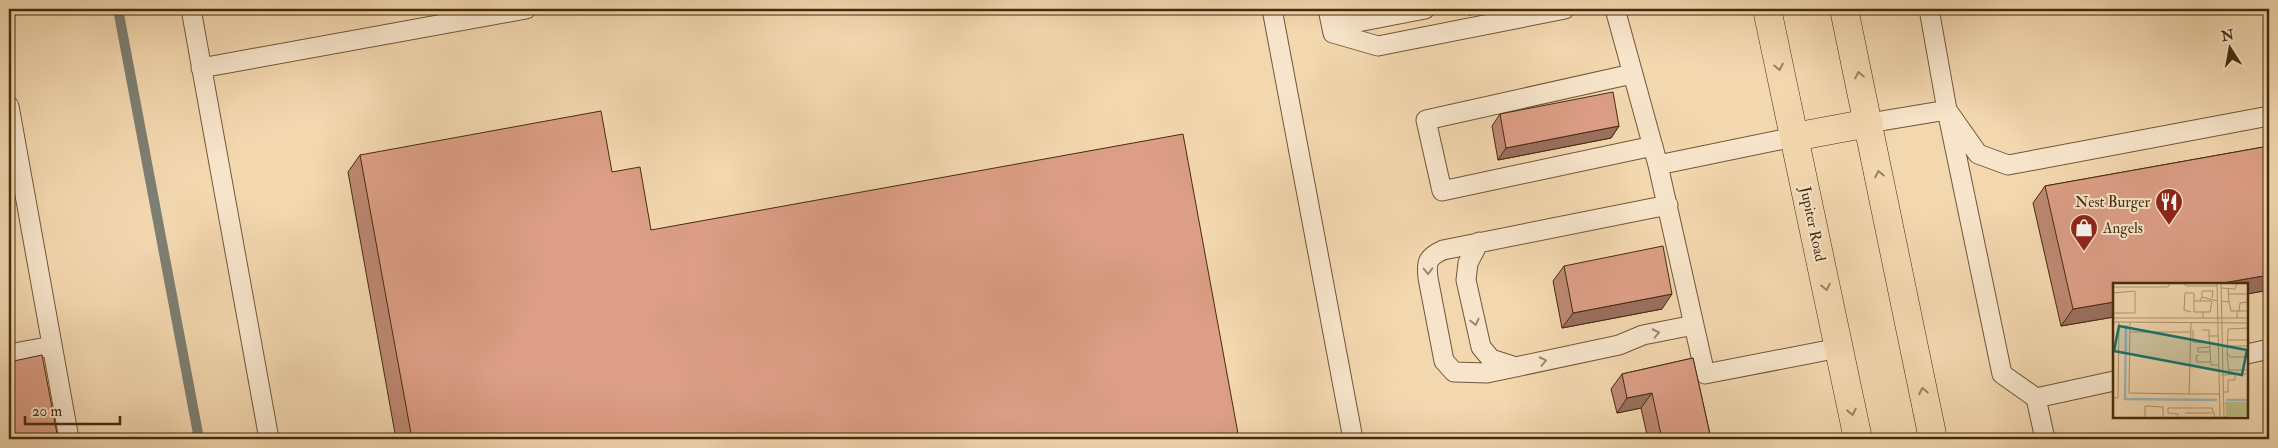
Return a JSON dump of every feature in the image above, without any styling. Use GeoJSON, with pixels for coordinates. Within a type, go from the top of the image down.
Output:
{"type":"FeatureCollection","features":[{"type":"Feature","properties":{"kind":"main road","name":"Jupiter Road"},"geometry":{"type":"LineString","coordinates":[[1767,9],[1858,439]]}},
{"type":"Feature","properties":{"kind":"main road"},"geometry":{"type":"LineString","coordinates":[[1844,9],[1933,439]]}},
{"type":"Feature","properties":{"kind":"main road"},"geometry":{"type":"LineString","coordinates":[[1794,137],[1869,123]]}},
{"type":"Feature","properties":{"kind":"lane"},"geometry":{"type":"LineString","coordinates":[[191,9],[269,439]]}},
{"type":"Feature","properties":{"kind":"lane"},"geometry":{"type":"LineString","coordinates":[[201,68],[526,9]]}},
{"type":"Feature","properties":{"kind":"lane"},"geometry":{"type":"LineString","coordinates":[[1272,9],[1353,439]]}},
{"type":"Feature","properties":{"kind":"lane"},"geometry":{"type":"LineString","coordinates":[[1330,16],[1352,9]]}},
{"type":"Feature","properties":{"kind":"lane"},"geometry":{"type":"LineString","coordinates":[[1330,16],[1425,9]]}},
{"type":"Feature","properties":{"kind":"lane"},"geometry":{"type":"LineString","coordinates":[[1330,16],[1333,33],[1378,46],[1565,9]]}},
{"type":"Feature","properties":{"kind":"lane"},"geometry":{"type":"LineString","coordinates":[[1615,9],[1658,164],[1705,374],[1839,348]]}},
{"type":"Feature","properties":{"kind":"lane"},"geometry":{"type":"LineString","coordinates":[[1929,9],[1947,110],[2002,374],[2036,398],[2045,439]]}},
{"type":"Feature","properties":{"kind":"lane"},"geometry":{"type":"LineString","coordinates":[[1632,74],[1426,120],[1442,191],[1653,146]]}},
{"type":"Feature","properties":{"kind":"lane"},"geometry":{"type":"LineString","coordinates":[[9,106],[69,439]]}},
{"type":"Feature","properties":{"kind":"lane"},"geometry":{"type":"LineString","coordinates":[[1869,123],[1947,110]]}},
{"type":"Feature","properties":{"kind":"lane"},"geometry":{"type":"LineString","coordinates":[[1947,110],[1978,154],[2008,165],[2269,116]]}},
{"type":"Feature","properties":{"kind":"lane"},"geometry":{"type":"LineString","coordinates":[[1658,164],[1794,137]]}},
{"type":"Feature","properties":{"kind":"lane"},"geometry":{"type":"LineString","coordinates":[[1668,205],[1479,242],[1433,254],[1426,264],[1444,362],[1454,372],[1470,374],[1487,373],[1619,345],[1643,336],[1694,325]]}},
{"type":"Feature","properties":{"kind":"lane"},"geometry":{"type":"LineString","coordinates":[[1479,242],[1468,262],[1466,280],[1481,347],[1491,359],[1517,367]]}},
{"type":"Feature","properties":{"kind":"lane"},"geometry":{"type":"LineString","coordinates":[[9,354],[52,346]]}},
{"type":"Feature","properties":{"kind":"lane"},"geometry":{"type":"LineString","coordinates":[[2248,354],[2269,349]]}},
{"type":"Feature","properties":{"kind":"lane"},"geometry":{"type":"LineString","coordinates":[[2036,398],[2113,381]]}},
{"type":"Feature","properties":{"kind":"building"},"geometry":{"type":"Polygon","coordinates":[[[1613,92],[1619,126],[1506,148],[1500,114],[1613,92]]]}},
{"type":"Feature","properties":{"kind":"building"},"geometry":{"type":"Polygon","coordinates":[[[601,111],[612,172],[640,167],[651,230],[1183,134],[1239,439],[412,439],[360,155],[601,111]]]}},
{"type":"Feature","properties":{"kind":"building"},"geometry":{"type":"Polygon","coordinates":[[[2269,146],[2269,275],[2223,283],[2113,283],[2113,302],[2073,309],[2045,186],[2269,146]]]}},
{"type":"Feature","properties":{"kind":"building"},"geometry":{"type":"Polygon","coordinates":[[[1663,246],[1672,294],[1573,313],[1564,266],[1663,246]]]}},
{"type":"Feature","properties":{"kind":"building"},"geometry":{"type":"Polygon","coordinates":[[[42,355],[58,439],[9,439],[9,362],[42,355]]]}},
{"type":"Feature","properties":{"kind":"building"},"geometry":{"type":"Polygon","coordinates":[[[1693,358],[1711,439],[1662,439],[1652,393],[1627,398],[1622,374],[1693,358]]]}},
{"type":"Feature","properties":{"kind":"waterway"},"geometry":{"type":"LineString","coordinates":[[118,9],[199,439]]}},
{"type":"Feature","properties":{"kind":"place","name":"Nest Burger"},"geometry":{"type":"Point","coordinates":[2169,226]}},
{"type":"Feature","properties":{"kind":"place","name":"Angels"},"geometry":{"type":"Point","coordinates":[2084,252]}}]}
